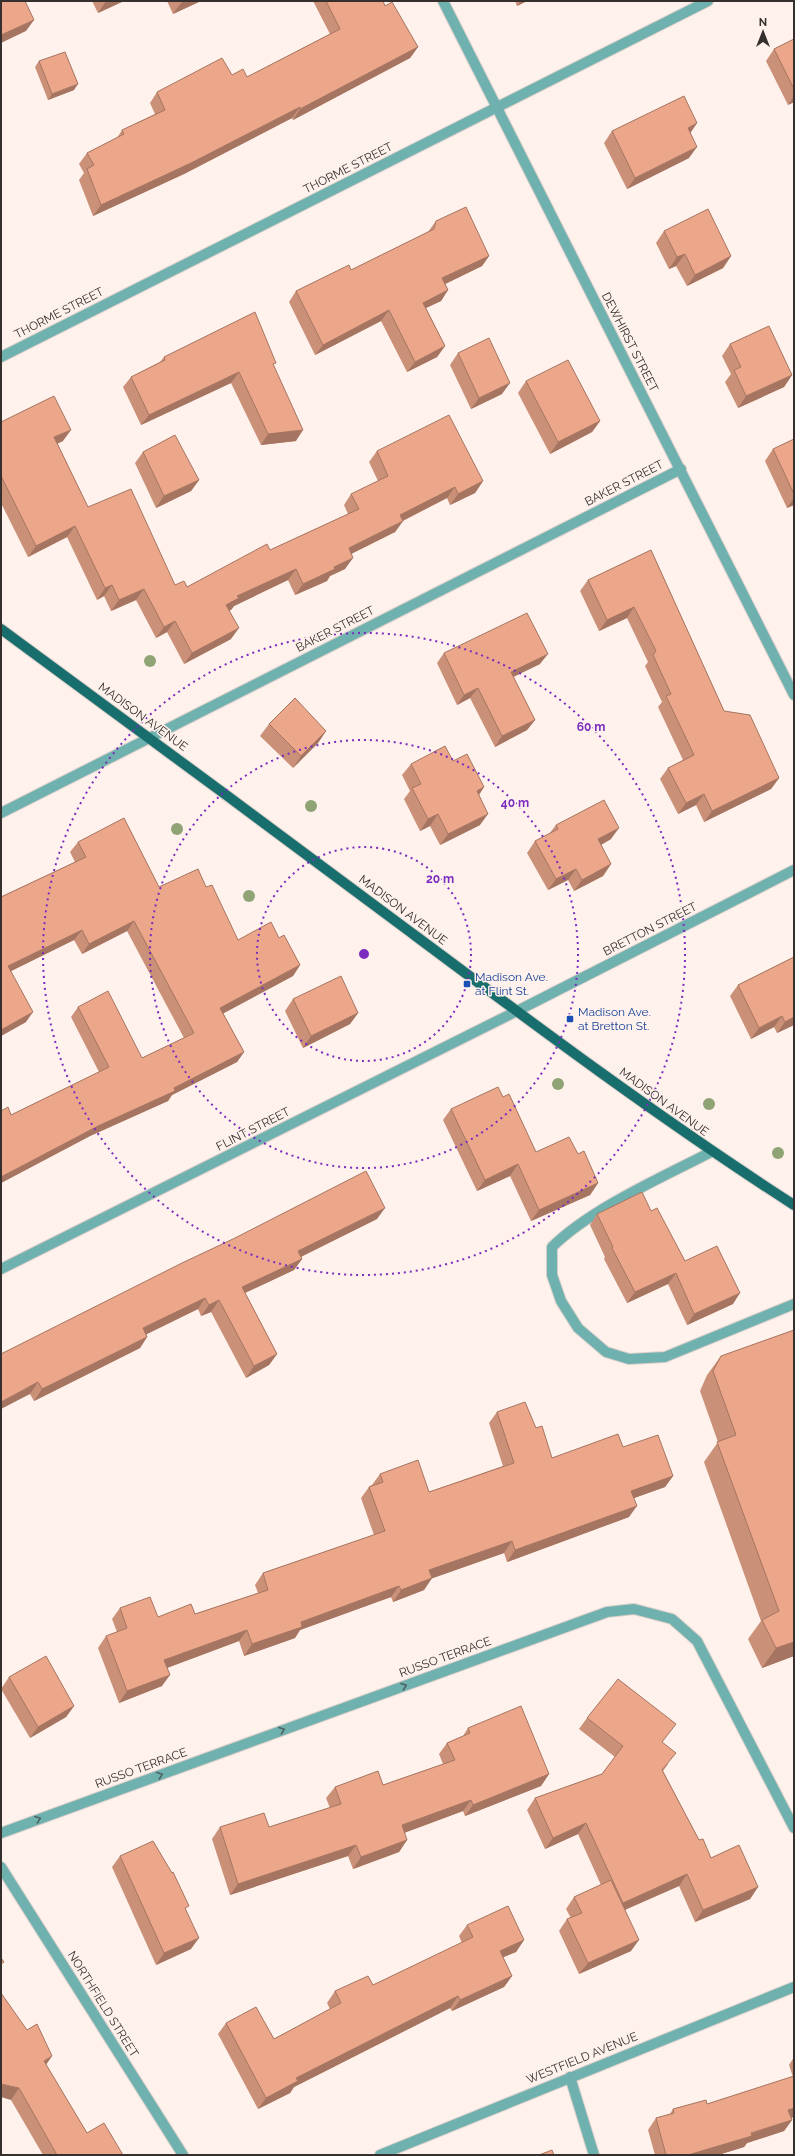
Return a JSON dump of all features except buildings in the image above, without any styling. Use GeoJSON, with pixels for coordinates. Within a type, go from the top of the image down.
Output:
{"type":"FeatureCollection","features":[{"type":"Feature","properties":{"kind":"main road","name":"MADISON AVENUE"},"geometry":{"type":"LineString","coordinates":[[1,629],[149,737],[517,1011],[711,1152],[794,1205]]}},
{"type":"Feature","properties":{"kind":"street","name":"DEWHIRST STREET"},"geometry":{"type":"LineString","coordinates":[[443,1],[794,694]]}},
{"type":"Feature","properties":{"kind":"street","name":"THORME STREET"},"geometry":{"type":"LineString","coordinates":[[1,357],[708,1]]}},
{"type":"Feature","properties":{"kind":"street","name":"BAKER STREET"},"geometry":{"type":"LineString","coordinates":[[1,813],[680,469]]}},
{"type":"Feature","properties":{"kind":"street","name":"BRETTON STREET"},"geometry":{"type":"LineString","coordinates":[[517,1011],[794,870]]}},
{"type":"Feature","properties":{"kind":"street","name":"FLINT STREET"},"geometry":{"type":"LineString","coordinates":[[1,1269],[517,1011]]}},
{"type":"Feature","properties":{"kind":"street"},"geometry":{"type":"LineString","coordinates":[[711,1152],[600,1211],[566,1233],[552,1247],[552,1275],[562,1301],[578,1328],[606,1352],[629,1359],[665,1357],[794,1304]]}},
{"type":"Feature","properties":{"kind":"street","name":"RUSSO TERRACE"},"geometry":{"type":"LineString","coordinates":[[1,1833],[607,1612],[634,1609],[672,1619],[697,1641],[794,1828]]}},
{"type":"Feature","properties":{"kind":"street","name":"NORTHFIELD STREET"},"geometry":{"type":"LineString","coordinates":[[1,1868],[183,2155]]}},
{"type":"Feature","properties":{"kind":"street","name":"WESTFIELD AVENUE"},"geometry":{"type":"LineString","coordinates":[[380,2155],[794,1986]]}},
{"type":"Feature","properties":{"kind":"street"},"geometry":{"type":"LineString","coordinates":[[570,2077],[594,2155]]}},
{"type":"Feature","properties":{"kind":"place","name":"Madison Ave. at Flint St."},"geometry":{"type":"Point","coordinates":[467,984]}},
{"type":"Feature","properties":{"kind":"place","name":"Madison Ave. at Bretton St."},"geometry":{"type":"Point","coordinates":[570,1019]}}]}
